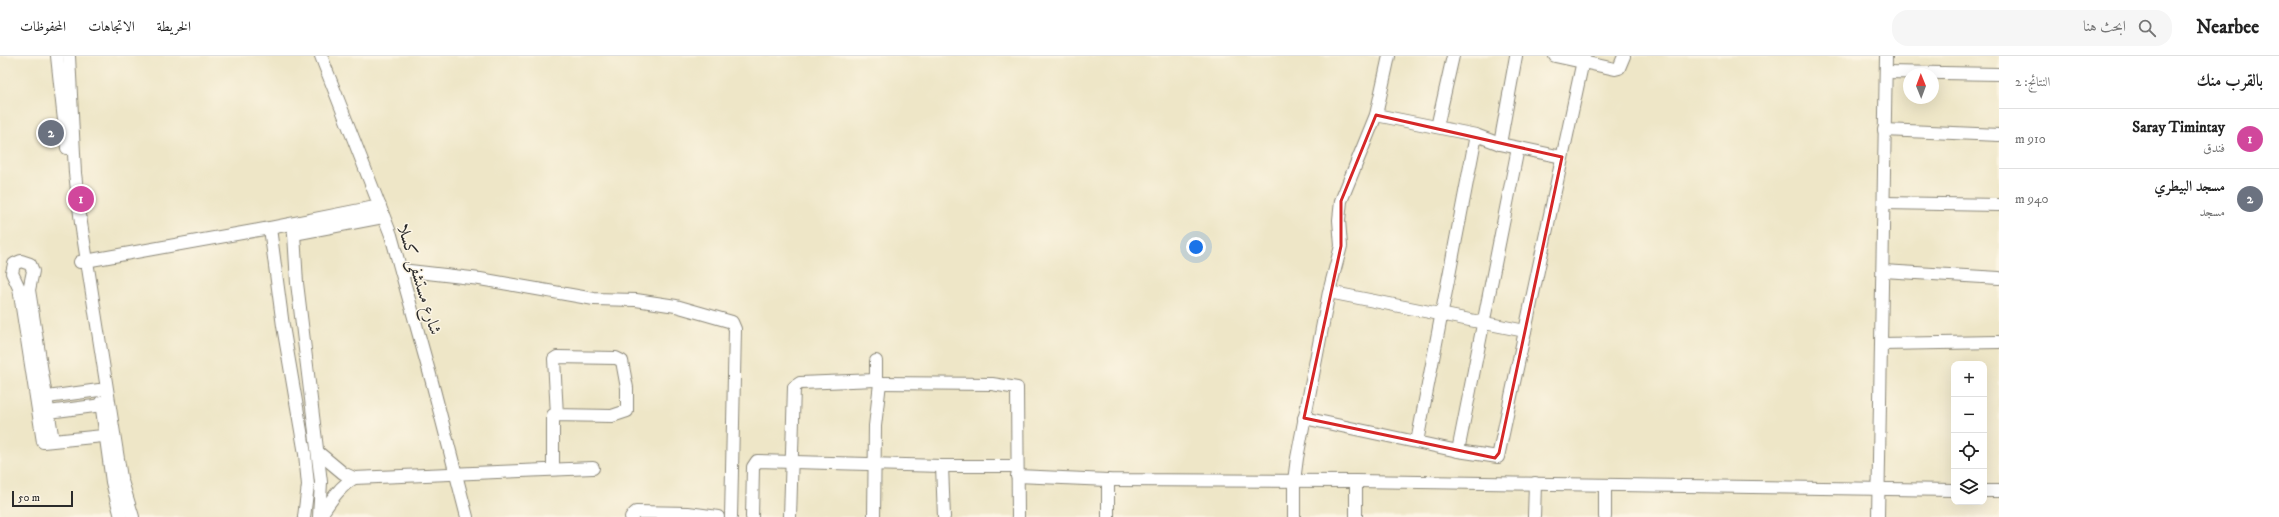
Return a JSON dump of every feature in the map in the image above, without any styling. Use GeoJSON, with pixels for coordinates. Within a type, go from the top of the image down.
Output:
{"type":"FeatureCollection","features":[{"type":"Feature","properties":{"kind":"street"},"geometry":{"type":"LineString","coordinates":[[57,56],[84,261],[121,517]]}},
{"type":"Feature","properties":{"kind":"street"},"geometry":{"type":"LineString","coordinates":[[69,56],[76,173],[84,261]]}},
{"type":"Feature","properties":{"kind":"street","name":"شارع مستشفى كسلا"},"geometry":{"type":"LineString","coordinates":[[321,56],[382,211],[401,270],[456,474],[466,517]]}},
{"type":"Feature","properties":{"kind":"street"},"geometry":{"type":"LineString","coordinates":[[1294,517],[1294,481],[1304,418],[1329,292],[1341,246],[1339,220],[1341,201],[1376,115],[1389,56]]}},
{"type":"Feature","properties":{"kind":"street"},"geometry":{"type":"LineString","coordinates":[[1437,127],[1453,56]]}},
{"type":"Feature","properties":{"kind":"street"},"geometry":{"type":"LineString","coordinates":[[1500,144],[1516,56]]}},
{"type":"Feature","properties":{"kind":"street"},"geometry":{"type":"LineString","coordinates":[[1555,56],[1583,59],[1615,69],[1619,68],[1624,56]]}},
{"type":"Feature","properties":{"kind":"street"},"geometry":{"type":"LineString","coordinates":[[1878,517],[1886,56]]}},
{"type":"Feature","properties":{"kind":"street"},"geometry":{"type":"LineString","coordinates":[[1304,418],[1458,451],[1498,457],[1583,59]]}},
{"type":"Feature","properties":{"kind":"street"},"geometry":{"type":"LineString","coordinates":[[1886,72],[1999,74]]}},
{"type":"Feature","properties":{"kind":"street"},"geometry":{"type":"LineString","coordinates":[[1376,115],[1476,135],[1500,144],[1562,157]]}},
{"type":"Feature","properties":{"kind":"street"},"geometry":{"type":"LineString","coordinates":[[1884,130],[1999,135]]}},
{"type":"Feature","properties":{"kind":"street"},"geometry":{"type":"LineString","coordinates":[[1417,442],[1476,135]]}},
{"type":"Feature","properties":{"kind":"street"},"geometry":{"type":"LineString","coordinates":[[1458,451],[1518,148]]}},
{"type":"Feature","properties":{"kind":"street"},"geometry":{"type":"LineString","coordinates":[[1884,203],[1999,205]]}},
{"type":"Feature","properties":{"kind":"street"},"geometry":{"type":"LineString","coordinates":[[84,261],[270,228],[293,229],[382,211]]}},
{"type":"Feature","properties":{"kind":"street"},"geometry":{"type":"LineString","coordinates":[[270,228],[277,284],[305,454],[308,485],[304,517]]}},
{"type":"Feature","properties":{"kind":"street"},"geometry":{"type":"LineString","coordinates":[[293,229],[297,283],[318,453],[321,498],[319,517]]}},
{"type":"Feature","properties":{"kind":"street"},"geometry":{"type":"LineString","coordinates":[[42,398],[19,288],[12,273],[14,264],[21,261],[30,264],[32,271],[29,290],[48,442],[109,435]]}},
{"type":"Feature","properties":{"kind":"street"},"geometry":{"type":"LineString","coordinates":[[401,270],[480,279],[594,299],[636,300],[676,306],[732,322],[735,329],[731,517]]}},
{"type":"Feature","properties":{"kind":"street"},"geometry":{"type":"LineString","coordinates":[[1883,272],[1999,278]]}},
{"type":"Feature","properties":{"kind":"street"},"geometry":{"type":"LineString","coordinates":[[277,284],[297,283]]}},
{"type":"Feature","properties":{"kind":"street"},"geometry":{"type":"LineString","coordinates":[[1329,292],[1525,331]]}},
{"type":"Feature","properties":{"kind":"street"},"geometry":{"type":"LineString","coordinates":[[1882,344],[1999,342]]}},
{"type":"Feature","properties":{"kind":"street"},"geometry":{"type":"LineString","coordinates":[[553,414],[557,415],[554,358],[616,358],[622,361],[627,388],[626,411],[612,416],[553,414]]}},
{"type":"Feature","properties":{"kind":"street"},"geometry":{"type":"LineString","coordinates":[[99,361],[99,390],[109,435]]}},
{"type":"Feature","properties":{"kind":"street"},"geometry":{"type":"LineString","coordinates":[[874,517],[875,426],[878,382],[876,361]]}},
{"type":"Feature","properties":{"kind":"street"},"geometry":{"type":"LineString","coordinates":[[790,517],[794,387],[800,383],[878,382],[992,384],[1017,388],[1018,517]]}},
{"type":"Feature","properties":{"kind":"street"},"geometry":{"type":"LineString","coordinates":[[42,398],[99,390]]}},
{"type":"Feature","properties":{"kind":"street"},"geometry":{"type":"LineString","coordinates":[[44,413],[102,405]]}},
{"type":"Feature","properties":{"kind":"street"},"geometry":{"type":"LineString","coordinates":[[553,414],[553,469]]}},
{"type":"Feature","properties":{"kind":"street"},"geometry":{"type":"LineString","coordinates":[[318,453],[343,474],[354,478],[593,468]]}},
{"type":"Feature","properties":{"kind":"street"},"geometry":{"type":"LineString","coordinates":[[752,517],[753,464],[757,461],[942,466],[1017,471],[1108,480],[1356,481],[1879,487],[1951,490]]}},
{"type":"Feature","properties":{"kind":"street"},"geometry":{"type":"LineString","coordinates":[[942,466],[944,517]]}},
{"type":"Feature","properties":{"kind":"street"},"geometry":{"type":"LineString","coordinates":[[114,468],[133,517]]}},
{"type":"Feature","properties":{"kind":"street"},"geometry":{"type":"LineString","coordinates":[[319,517],[333,496],[346,483],[354,478]]}},
{"type":"Feature","properties":{"kind":"street"},"geometry":{"type":"LineString","coordinates":[[1108,480],[1108,517]]}},
{"type":"Feature","properties":{"kind":"street"},"geometry":{"type":"LineString","coordinates":[[1356,481],[1356,517]]}},
{"type":"Feature","properties":{"kind":"street"},"geometry":{"type":"LineString","coordinates":[[1534,517],[1536,483]]}},
{"type":"Feature","properties":{"kind":"street"},"geometry":{"type":"LineString","coordinates":[[1604,517],[1605,485]]}},
{"type":"Feature","properties":{"kind":"street"},"geometry":{"type":"LineString","coordinates":[[1987,491],[1999,491]]}},
{"type":"Feature","properties":{"kind":"street"},"geometry":{"type":"LineString","coordinates":[[631,517],[636,512],[663,512],[718,517]]}},
{"type":"Feature","properties":{"kind":"highlighted area"},"geometry":{"type":"Polygon","coordinates":[[[1376,115],[1562,157],[1499,453],[1495,458],[1304,418],[1341,246],[1341,201],[1376,115]]]}},
{"type":"Feature","properties":{"kind":"place","name":"مسجد البيطري"},"geometry":{"type":"Point","coordinates":[51,133]}},
{"type":"Feature","properties":{"kind":"place","name":"Saray Timintay"},"geometry":{"type":"Point","coordinates":[81,199]}}]}
